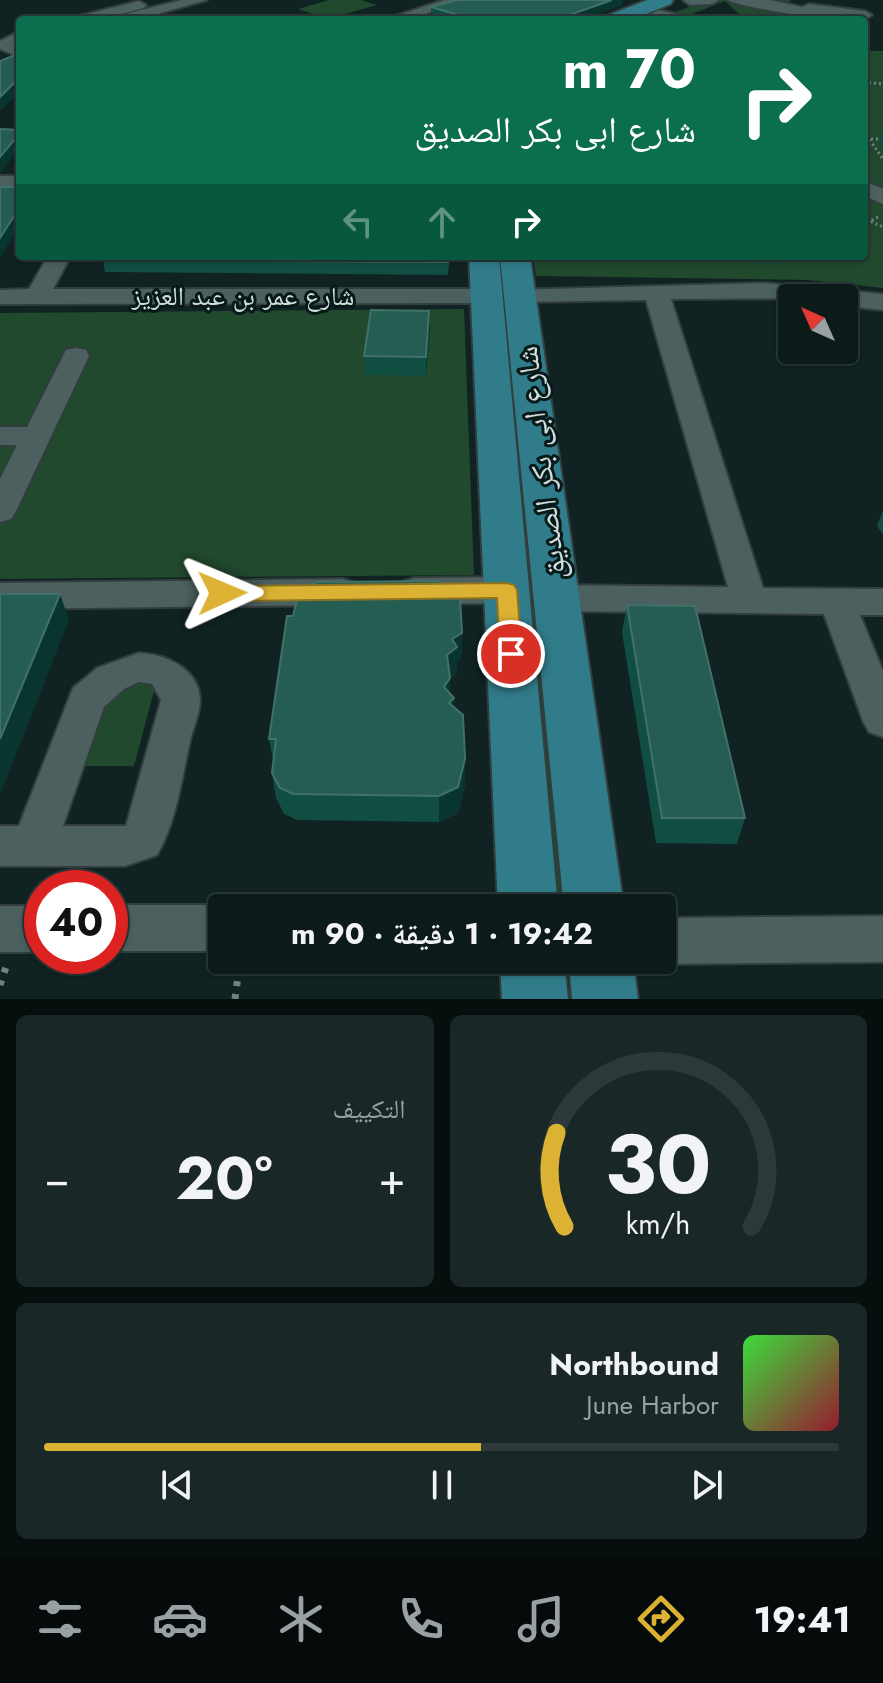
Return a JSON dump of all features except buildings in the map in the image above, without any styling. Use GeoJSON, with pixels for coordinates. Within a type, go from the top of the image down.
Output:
{"type":"FeatureCollection","features":[{"type":"Feature","properties":{"kind":"main road"},"geometry":{"type":"LineString","coordinates":[[640,16],[660,13],[692,1]]}},
{"type":"Feature","properties":{"kind":"main road","name":"شارع ابى بكر الصديق"},"geometry":{"type":"LineString","coordinates":[[501,276],[511,379],[557,598],[592,894]]}},
{"type":"Feature","properties":{"kind":"main road","name":"شارع ابى بكر الصديق"},"geometry":{"type":"LineString","coordinates":[[511,379],[507,590],[527,894]]}},
{"type":"Feature","properties":{"kind":"main road"},"geometry":{"type":"LineString","coordinates":[[533,974],[535,999]]}},
{"type":"Feature","properties":{"kind":"main road"},"geometry":{"type":"LineString","coordinates":[[602,974],[605,999]]}},
{"type":"Feature","properties":{"kind":"street"},"geometry":{"type":"LineString","coordinates":[[95,16],[156,0]]}},
{"type":"Feature","properties":{"kind":"street"},"geometry":{"type":"LineString","coordinates":[[134,16],[200,0]]}},
{"type":"Feature","properties":{"kind":"street"},"geometry":{"type":"LineString","coordinates":[[405,16],[459,0]]}},
{"type":"Feature","properties":{"kind":"street"},"geometry":{"type":"LineString","coordinates":[[692,1],[712,0]]}},
{"type":"Feature","properties":{"kind":"street"},"geometry":{"type":"LineString","coordinates":[[735,0],[783,6],[815,16]]}},
{"type":"Feature","properties":{"kind":"street"},"geometry":{"type":"LineString","coordinates":[[777,0],[853,16]]}},
{"type":"Feature","properties":{"kind":"street"},"geometry":{"type":"LineString","coordinates":[[861,16],[883,7]]}},
{"type":"Feature","properties":{"kind":"street"},"geometry":{"type":"LineString","coordinates":[[37,297],[56,261]]}},
{"type":"Feature","properties":{"kind":"street","name":"شارع عمر بن عبد العزيز"},"geometry":{"type":"LineString","coordinates":[[0,297],[501,276],[656,291],[764,290],[879,307]]}},
{"type":"Feature","properties":{"kind":"street"},"geometry":{"type":"LineString","coordinates":[[656,291],[749,600]]}},
{"type":"Feature","properties":{"kind":"street"},"geometry":{"type":"LineString","coordinates":[[0,511],[76,356]]}},
{"type":"Feature","properties":{"kind":"street"},"geometry":{"type":"LineString","coordinates":[[0,436],[36,436]]}},
{"type":"Feature","properties":{"kind":"street"},"geometry":{"type":"LineString","coordinates":[[0,596],[507,590]]}},
{"type":"Feature","properties":{"kind":"street"},"geometry":{"type":"LineString","coordinates":[[557,598],[883,602]]}},
{"type":"Feature","properties":{"kind":"street"},"geometry":{"type":"LineString","coordinates":[[837,601],[883,721]]}},
{"type":"Feature","properties":{"kind":"street"},"geometry":{"type":"LineString","coordinates":[[134,668],[153,668],[169,674],[178,686],[181,700],[146,833],[141,841],[125,846],[17,846],[87,699],[98,684],[134,668]]}},
{"type":"Feature","properties":{"kind":"street"},"geometry":{"type":"LineString","coordinates":[[128,928],[208,928]]}},
{"type":"Feature","properties":{"kind":"street"},"geometry":{"type":"LineString","coordinates":[[0,929],[24,929]]}},
{"type":"Feature","properties":{"kind":"street"},"geometry":{"type":"LineString","coordinates":[[676,941],[883,939]]}},
{"type":"Feature","properties":{"kind":"path"},"geometry":{"type":"LineString","coordinates":[[883,139],[869,139],[883,159]]}},
{"type":"Feature","properties":{"kind":"path"},"geometry":{"type":"LineString","coordinates":[[883,218],[870,221],[883,227]]}},
{"type":"Feature","properties":{"kind":"path"},"geometry":{"type":"LineString","coordinates":[[235,999],[238,974]]}},
{"type":"Feature","properties":{"kind":"green space"},"geometry":{"type":"Polygon","coordinates":[[[329,0],[361,0],[377,5],[338,16],[318,16],[298,9],[329,0]]]}},
{"type":"Feature","properties":{"kind":"green space"},"geometry":{"type":"Polygon","coordinates":[[[707,0],[791,0],[787,4],[837,16],[740,15],[725,1],[687,16],[666,16],[707,0]]]}},
{"type":"Feature","properties":{"kind":"green space"},"geometry":{"type":"Polygon","coordinates":[[[868,51],[883,51],[883,189],[868,181],[868,51]]]}},
{"type":"Feature","properties":{"kind":"green space"},"geometry":{"type":"Polygon","coordinates":[[[868,194],[883,202],[883,288],[807,280],[536,276],[534,260],[868,260],[868,194]]]}},
{"type":"Feature","properties":{"kind":"green space"},"geometry":{"type":"Polygon","coordinates":[[[464,309],[474,575],[0,579],[0,313],[464,309]]]}},
{"type":"Feature","properties":{"kind":"green space"},"geometry":{"type":"Polygon","coordinates":[[[505,336],[517,380],[575,894],[555,894],[505,336]]]}},
{"type":"Feature","properties":{"kind":"green space"},"geometry":{"type":"Polygon","coordinates":[[[107,676],[158,676],[134,766],[78,766],[107,676]]]}},
{"type":"Feature","properties":{"kind":"route"},"geometry":{"type":"LineString","coordinates":[[222,593],[507,590],[511,654]]}}]}
